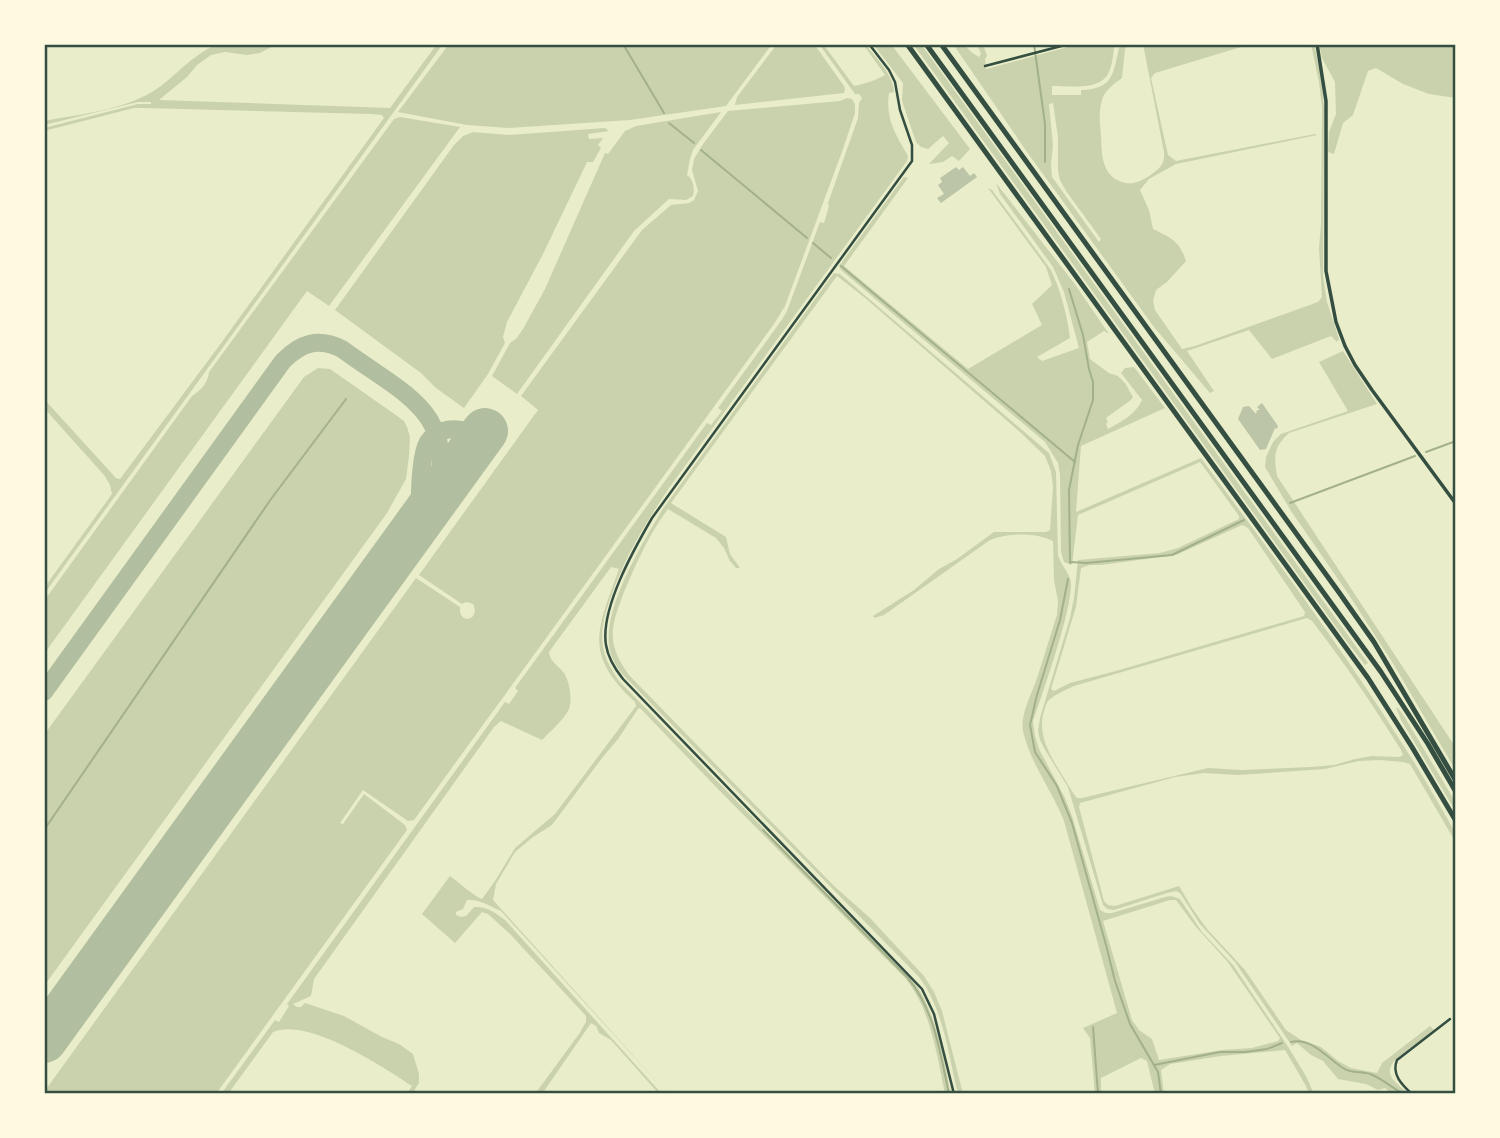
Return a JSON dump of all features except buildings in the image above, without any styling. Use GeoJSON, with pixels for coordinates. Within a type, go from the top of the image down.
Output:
{"type":"FeatureCollection","features":[{"type":"Feature","properties":{"kind":"highway"},"geometry":{"type":"LineString","coordinates":[[907,44],[1368,678],[1456,821]]}},
{"type":"Feature","properties":{"kind":"highway"},"geometry":{"type":"LineString","coordinates":[[926,44],[1381,672],[1456,792]]}},
{"type":"Feature","properties":{"kind":"highway"},"geometry":{"type":"LineString","coordinates":[[941,44],[1338,591],[1395,677],[1456,781]]}},
{"type":"Feature","properties":{"kind":"street"},"geometry":{"type":"LineString","coordinates":[[869,44],[895,82],[900,110],[912,145],[912,161],[652,518],[623,574],[607,618],[606,648],[623,679],[922,989],[934,1014],[954,1094]]}},
{"type":"Feature","properties":{"kind":"street"},"geometry":{"type":"LineString","coordinates":[[985,66],[1069,44]]}},
{"type":"Feature","properties":{"kind":"street"},"geometry":{"type":"LineString","coordinates":[[1317,44],[1326,101],[1326,271],[1336,322],[1355,365],[1456,504]]}},
{"type":"Feature","properties":{"kind":"street"},"geometry":{"type":"LineString","coordinates":[[1412,1094],[1395,1073],[1394,1065],[1450,1019]]}},
{"type":"Feature","properties":{"kind":"green space"},"geometry":{"type":"Polygon","coordinates":[[[219,44],[277,44],[260,53],[247,55],[225,52],[211,55],[159,100],[390,108],[437,44],[443,44],[44,594],[44,588],[112,494],[104,475],[44,408],[44,399],[116,478],[120,479],[384,118],[382,115],[371,114],[134,108],[44,131],[44,128],[138,104],[151,104],[138,102],[44,125],[44,121],[103,110],[146,95],[202,53],[219,44]]]}},
{"type":"Feature","properties":{"kind":"green space"},"geometry":{"type":"Polygon","coordinates":[[[449,44],[772,44],[726,106],[630,120],[509,128],[467,125],[398,112],[449,44]]]}},
{"type":"Feature","properties":{"kind":"green space"},"geometry":{"type":"Polygon","coordinates":[[[777,44],[814,44],[844,86],[844,93],[735,105],[737,97],[777,44]]]}},
{"type":"Feature","properties":{"kind":"green space"},"geometry":{"type":"Polygon","coordinates":[[[819,44],[823,44],[854,86],[885,75],[863,44],[883,66],[891,79],[894,92],[889,93],[890,119],[908,156],[907,161],[669,488],[628,555],[610,599],[602,641],[607,661],[619,681],[915,983],[934,1023],[951,1094],[945,1094],[927,1019],[906,979],[640,708],[552,825],[515,852],[496,884],[493,900],[668,1094],[501,911],[467,900],[456,915],[466,916],[474,907],[479,907],[506,921],[662,1094],[659,1094],[611,1040],[599,1033],[591,1023],[542,1094],[535,1094],[579,1034],[586,1022],[586,1016],[488,914],[482,912],[455,943],[422,914],[450,876],[482,899],[515,848],[555,814],[636,706],[607,669],[601,654],[601,625],[619,569],[611,567],[549,652],[564,673],[569,687],[571,697],[566,715],[542,740],[501,721],[494,727],[314,979],[311,996],[293,1004],[301,1007],[305,1003],[344,1016],[413,1054],[419,1083],[412,1094],[407,1094],[412,1086],[345,1046],[305,1031],[288,1029],[273,1032],[228,1094],[221,1094],[275,1020],[279,1022],[289,1006],[287,1004],[505,702],[509,704],[518,691],[515,688],[707,423],[711,425],[722,411],[718,408],[787,311],[820,222],[824,223],[862,98],[855,94],[819,44]]]}},
{"type":"Feature","properties":{"kind":"green space"},"geometry":{"type":"Polygon","coordinates":[[[873,44],[891,44],[970,149],[959,161],[952,156],[943,162],[929,164],[949,143],[943,136],[928,149],[916,142],[902,101],[903,83],[873,44]]]}},
{"type":"Feature","properties":{"kind":"green space"},"geometry":{"type":"Polygon","coordinates":[[[913,44],[921,44],[1368,663],[1365,665],[1347,642],[913,44]]]}},
{"type":"Feature","properties":{"kind":"green space"},"geometry":{"type":"Polygon","coordinates":[[[953,44],[964,44],[979,57],[981,54],[977,44],[983,44],[987,56],[986,69],[1079,44],[1115,44],[1109,72],[1099,82],[1084,86],[1052,86],[1052,95],[1081,95],[1081,90],[1100,86],[1111,77],[1120,44],[1129,44],[1125,49],[1122,78],[1104,94],[1100,116],[1102,155],[1108,172],[1117,180],[1135,183],[1155,172],[1164,160],[1143,44],[1251,44],[1155,73],[1151,78],[1168,155],[1176,161],[1317,135],[1176,164],[1149,179],[1140,190],[1149,210],[1153,229],[1174,241],[1186,261],[1156,290],[1153,301],[1155,310],[1182,349],[1318,302],[1322,297],[1319,248],[1322,108],[1311,44],[1314,44],[1322,80],[1324,107],[1323,276],[1327,302],[1339,339],[1337,342],[1331,336],[1272,359],[1249,330],[1187,351],[1214,391],[1210,393],[1154,327],[1027,152],[953,44]],[[1053,103],[1049,104],[1053,145],[1052,177],[1099,242],[1101,239],[1060,180],[1053,103]]]}},
{"type":"Feature","properties":{"kind":"green space"},"geometry":{"type":"Polygon","coordinates":[[[1319,44],[1456,44],[1456,98],[1429,94],[1403,84],[1376,68],[1368,71],[1353,115],[1343,123],[1334,154],[1328,152],[1329,132],[1336,114],[1335,82],[1322,58],[1319,44]]]}},
{"type":"Feature","properties":{"kind":"green space"},"geometry":{"type":"Polygon","coordinates":[[[852,99],[855,104],[855,113],[785,306],[774,324],[414,820],[408,821],[363,790],[340,823],[343,824],[364,794],[405,825],[407,830],[216,1094],[44,1094],[416,578],[460,607],[462,617],[472,617],[475,610],[473,604],[462,604],[419,575],[538,410],[521,396],[642,230],[671,205],[694,200],[698,191],[692,170],[694,159],[728,111],[840,101],[852,99]]]}},
{"type":"Feature","properties":{"kind":"green space"},"geometry":{"type":"Polygon","coordinates":[[[721,112],[693,150],[690,159],[687,175],[693,184],[693,196],[686,200],[669,199],[634,231],[517,394],[492,376],[545,289],[605,153],[608,154],[625,131],[636,126],[721,112]]]}},
{"type":"Feature","properties":{"kind":"green space"},"geometry":{"type":"Polygon","coordinates":[[[400,117],[460,127],[329,306],[307,291],[44,654],[44,601],[192,396],[204,386],[209,372],[394,119],[400,117]]]}},
{"type":"Feature","properties":{"kind":"green space"},"geometry":{"type":"Polygon","coordinates":[[[605,128],[609,131],[588,134],[589,139],[603,138],[598,145],[601,148],[593,162],[587,162],[507,322],[503,337],[505,343],[488,374],[464,408],[335,310],[463,136],[473,132],[509,135],[605,128]]]}},
{"type":"Feature","properties":{"kind":"green space"},"geometry":{"type":"Polygon","coordinates":[[[904,177],[908,178],[844,266],[968,369],[1042,325],[1032,304],[1052,285],[1046,267],[988,188],[1051,270],[1063,303],[1070,338],[1037,357],[1042,361],[1079,348],[1064,292],[1053,267],[1000,194],[996,183],[1074,283],[1109,334],[1104,331],[1087,342],[1090,359],[1109,373],[1118,376],[1133,397],[1106,418],[1108,429],[1132,413],[1142,400],[1121,373],[1125,368],[1134,367],[1165,408],[1081,446],[1076,512],[1201,458],[1335,642],[1428,785],[1456,834],[1456,843],[1410,764],[1403,762],[1359,761],[1325,769],[1238,775],[1204,773],[1175,777],[1080,803],[1079,807],[1104,901],[1115,906],[1179,886],[1207,929],[1245,970],[1286,1030],[1301,1040],[1321,1047],[1351,1068],[1377,1073],[1382,1063],[1430,1026],[1434,1030],[1396,1059],[1390,1070],[1392,1078],[1409,1094],[1392,1094],[1385,1088],[1378,1090],[1366,1084],[1338,1079],[1323,1061],[1297,1043],[1292,1046],[1235,962],[1200,924],[1180,893],[1176,891],[1114,910],[1107,909],[1103,905],[1068,787],[1040,740],[1040,718],[1070,618],[1078,560],[1160,553],[1178,548],[1239,519],[1239,516],[1200,462],[1078,515],[1072,565],[1064,562],[1061,552],[1060,475],[1058,463],[1045,442],[839,266],[904,177]],[[1242,525],[1176,555],[1081,568],[1076,607],[1051,689],[1054,691],[1070,683],[1304,616],[1305,612],[1248,528],[1242,525]],[[1307,618],[1074,686],[1049,700],[1043,715],[1043,736],[1051,756],[1073,793],[1077,798],[1082,798],[1208,768],[1242,770],[1311,767],[1334,765],[1372,756],[1403,755],[1347,668],[1307,618]]]}},
{"type":"Feature","properties":{"kind":"green space"},"geometry":{"type":"Polygon","coordinates":[[[834,273],[840,274],[1049,453],[1056,472],[1058,555],[1069,576],[1071,590],[1063,626],[1033,722],[1039,749],[1072,816],[1100,910],[1112,913],[1165,897],[1180,899],[1202,932],[1233,965],[1287,1045],[1314,1094],[1309,1094],[1285,1050],[1170,1064],[1161,1070],[1164,1094],[1155,1094],[1147,1061],[1141,1058],[1101,1078],[1101,1094],[1095,1094],[1090,1038],[1083,1028],[1117,1013],[1064,821],[1031,754],[1023,731],[1025,711],[1057,615],[1053,541],[1021,534],[990,540],[884,615],[873,616],[994,532],[1050,530],[1053,487],[1051,471],[1045,456],[1020,432],[837,276],[671,503],[726,537],[730,554],[740,568],[736,568],[730,561],[716,538],[668,509],[633,571],[617,610],[613,629],[613,642],[629,675],[924,976],[942,1011],[963,1094],[958,1094],[940,1018],[919,977],[630,682],[615,663],[609,638],[616,600],[634,560],[662,510],[834,273]],[[1176,900],[1103,921],[1132,1020],[1139,1030],[1152,1039],[1159,1060],[1252,1048],[1278,1041],[1280,1038],[1227,961],[1176,900]]]}},
{"type":"Feature","properties":{"kind":"green space"},"geometry":{"type":"Polygon","coordinates":[[[1343,351],[1377,404],[1289,433],[1276,452],[1277,476],[1456,748],[1456,771],[1394,665],[1291,511],[1265,467],[1273,442],[1281,434],[1348,411],[1319,362],[1343,351]]]}},
{"type":"Feature","properties":{"kind":"green space"},"geometry":{"type":"Polygon","coordinates":[[[318,368],[330,369],[404,421],[410,437],[406,479],[387,513],[44,986],[44,735],[304,377],[318,368]]]}},
{"type":"Feature","properties":{"kind":"green space"},"geometry":{"type":"Polygon","coordinates":[[[1396,708],[1404,716],[1456,803],[1456,812],[1401,720],[1396,708]]]}},
{"type":"Feature","properties":{"kind":"waterway"},"geometry":{"type":"LineString","coordinates":[[623,44],[664,113]]}},
{"type":"Feature","properties":{"kind":"waterway"},"geometry":{"type":"LineString","coordinates":[[1034,44],[1045,124],[1045,162]]}},
{"type":"Feature","properties":{"kind":"waterway"},"geometry":{"type":"LineString","coordinates":[[669,123],[694,143]]}},
{"type":"Feature","properties":{"kind":"waterway"},"geometry":{"type":"LineString","coordinates":[[701,150],[807,238]]}},
{"type":"Feature","properties":{"kind":"waterway"},"geometry":{"type":"LineString","coordinates":[[813,243],[831,258]]}},
{"type":"Feature","properties":{"kind":"waterway"},"geometry":{"type":"LineString","coordinates":[[841,266],[1075,462]]}},
{"type":"Feature","properties":{"kind":"waterway"},"geometry":{"type":"LineString","coordinates":[[1069,289],[1093,382],[1093,400],[1078,445],[1069,490],[1070,563]]}},
{"type":"Feature","properties":{"kind":"waterway"},"geometry":{"type":"LineString","coordinates":[[44,830],[271,499],[346,399]]}},
{"type":"Feature","properties":{"kind":"waterway"},"geometry":{"type":"LineString","coordinates":[[1426,452],[1456,441]]}},
{"type":"Feature","properties":{"kind":"waterway"},"geometry":{"type":"LineString","coordinates":[[1290,503],[1415,456]]}},
{"type":"Feature","properties":{"kind":"waterway"},"geometry":{"type":"LineString","coordinates":[[1071,562],[1172,555],[1244,520]]}},
{"type":"Feature","properties":{"kind":"waterway"},"geometry":{"type":"LineString","coordinates":[[1068,579],[1060,620],[1030,725],[1035,752],[1057,786],[1072,823],[1115,981],[1130,1024],[1158,1072],[1161,1094]]}},
{"type":"Feature","properties":{"kind":"waterway"},"geometry":{"type":"LineString","coordinates":[[763,830],[907,977],[924,1003],[930,1018],[949,1094]]}},
{"type":"Feature","properties":{"kind":"waterway"},"geometry":{"type":"LineString","coordinates":[[1093,1027],[1098,1094]]}},
{"type":"Feature","properties":{"kind":"waterway"},"geometry":{"type":"LineString","coordinates":[[1291,1042],[1299,1041],[1312,1045],[1346,1070],[1367,1073],[1403,1094]]}},
{"type":"Feature","properties":{"kind":"waterway"},"geometry":{"type":"LineString","coordinates":[[1154,1065],[1220,1052],[1267,1049],[1282,1043]]}},
{"type":"Feature","properties":{"kind":"taxiway"},"geometry":{"type":"LineString","coordinates":[[44,692],[283,361],[303,346],[325,343],[342,349],[405,394],[421,409],[433,426],[440,447],[440,471],[434,502]]}},
{"type":"Feature","properties":{"kind":"taxiway"},"geometry":{"type":"LineString","coordinates":[[405,541],[461,486],[479,462],[481,444],[470,433],[452,429],[434,435],[428,442],[421,469],[419,522]]}},
{"type":"Feature","properties":{"kind":"runway"},"geometry":{"type":"LineString","coordinates":[[44,1040],[485,431]]}}]}
